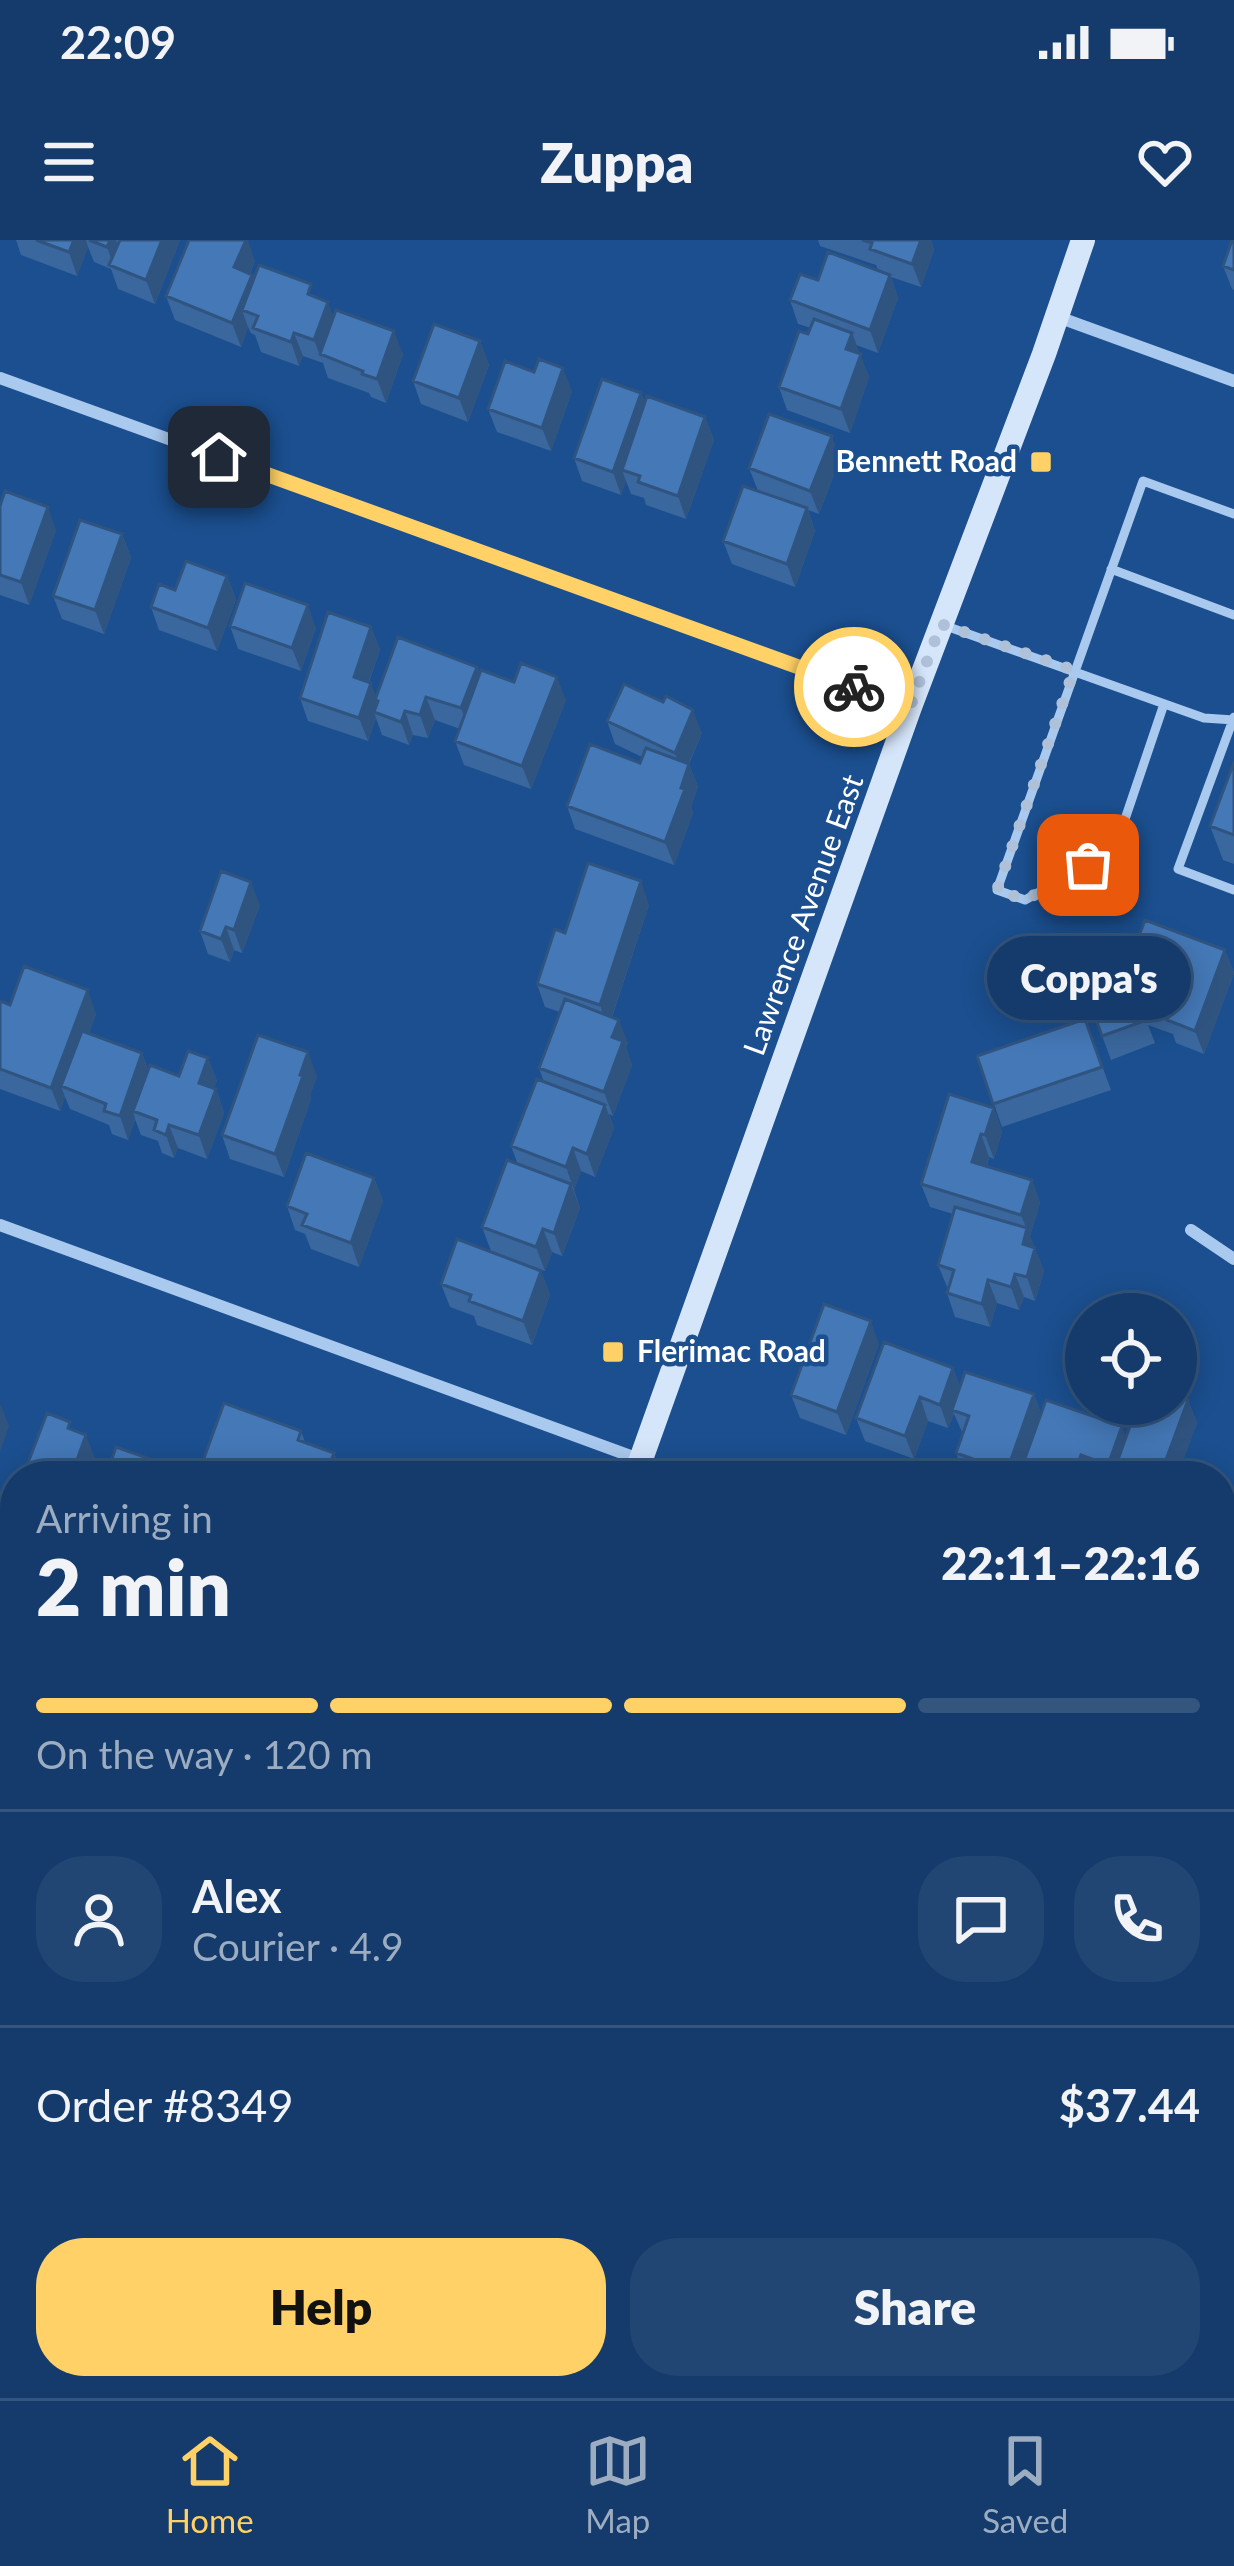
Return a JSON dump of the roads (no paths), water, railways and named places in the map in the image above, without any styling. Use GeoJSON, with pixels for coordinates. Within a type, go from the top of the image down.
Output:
{"type":"FeatureCollection","features":[{"type":"Feature","properties":{"kind":"main road","name":"Lawrence Avenue East"},"geometry":{"type":"LineString","coordinates":[[641,1461],[1083,240]]}},
{"type":"Feature","properties":{"kind":"street"},"geometry":{"type":"LineString","coordinates":[[1058,317],[1234,381]]}},
{"type":"Feature","properties":{"kind":"street"},"geometry":{"type":"LineString","coordinates":[[0,378],[910,707]]}},
{"type":"Feature","properties":{"kind":"street"},"geometry":{"type":"LineString","coordinates":[[0,1225],[620,1461]]}},
{"type":"Feature","properties":{"kind":"street"},"geometry":{"type":"LineString","coordinates":[[1192,1230],[1234,1259]]}},
{"type":"Feature","properties":{"kind":"lane"},"geometry":{"type":"LineString","coordinates":[[1164,704],[1122,828],[1088,865],[1025,900],[997,890],[1143,481],[1234,514]]}},
{"type":"Feature","properties":{"kind":"lane"},"geometry":{"type":"LineString","coordinates":[[1111,568],[1234,615]]}},
{"type":"Feature","properties":{"kind":"lane"},"geometry":{"type":"LineString","coordinates":[[941,624],[1204,718],[1234,719],[1178,869],[1234,890]]}},
{"type":"Feature","properties":{"kind":"place","name":"Bennett Road"},"geometry":{"type":"Point","coordinates":[1041,462]}},
{"type":"Feature","properties":{"kind":"place","name":"Coppa's"},"geometry":{"type":"Point","coordinates":[1088,865]}},
{"type":"Feature","properties":{"kind":"place","name":"Flerimac Road"},"geometry":{"type":"Point","coordinates":[613,1352]}}]}
